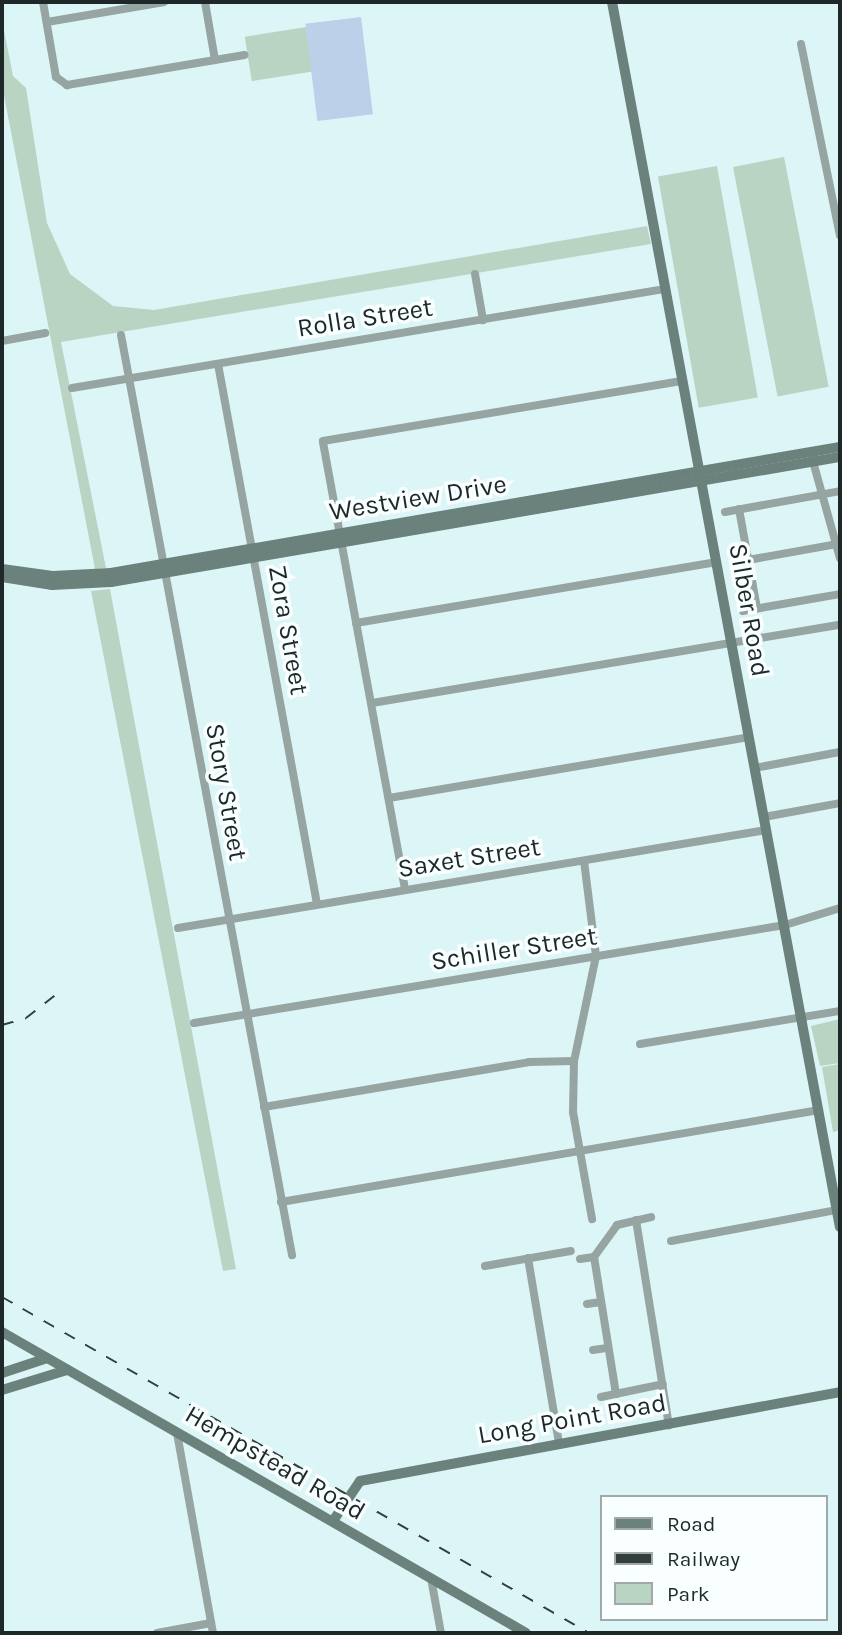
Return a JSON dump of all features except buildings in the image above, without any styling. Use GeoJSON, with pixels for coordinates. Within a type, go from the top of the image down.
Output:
{"type":"FeatureCollection","features":[{"type":"Feature","properties":{"kind":"main road","name":"Silber Road"},"geometry":{"type":"LineString","coordinates":[[612,2],[664,289],[703,478],[840,1227]]}},
{"type":"Feature","properties":{"kind":"main road","name":"Westview Drive"},"geometry":{"type":"LineString","coordinates":[[812,458],[840,447]]}},
{"type":"Feature","properties":{"kind":"main road","name":"Westview Drive"},"geometry":{"type":"LineString","coordinates":[[2,578],[64,585],[812,458],[840,457]]}},
{"type":"Feature","properties":{"kind":"main road","name":"Westview Drive"},"geometry":{"type":"LineString","coordinates":[[2,569],[63,576],[164,569]]}},
{"type":"Feature","properties":{"kind":"main road","name":"Hempstead Road"},"geometry":{"type":"LineString","coordinates":[[2,1332],[526,1633]]}},
{"type":"Feature","properties":{"kind":"main road"},"geometry":{"type":"LineString","coordinates":[[2,1373],[47,1358]]}},
{"type":"Feature","properties":{"kind":"main road"},"geometry":{"type":"LineString","coordinates":[[2,1390],[67,1370]]}},
{"type":"Feature","properties":{"kind":"main road","name":"Long Point Road"},"geometry":{"type":"LineString","coordinates":[[332,1521],[360,1481],[840,1392]]}},
{"type":"Feature","properties":{"kind":"street"},"geometry":{"type":"LineString","coordinates":[[43,2],[62,83],[244,55]]}},
{"type":"Feature","properties":{"kind":"street"},"geometry":{"type":"LineString","coordinates":[[47,22],[164,2]]}},
{"type":"Feature","properties":{"kind":"street"},"geometry":{"type":"LineString","coordinates":[[205,2],[215,60]]}},
{"type":"Feature","properties":{"kind":"street"},"geometry":{"type":"LineString","coordinates":[[801,44],[830,175],[840,235]]}},
{"type":"Feature","properties":{"kind":"street"},"geometry":{"type":"LineString","coordinates":[[830,175],[840,173]]}},
{"type":"Feature","properties":{"kind":"street"},"geometry":{"type":"LineString","coordinates":[[475,274],[483,320]]}},
{"type":"Feature","properties":{"kind":"street","name":"Rolla Street"},"geometry":{"type":"LineString","coordinates":[[72,388],[664,289]]}},
{"type":"Feature","properties":{"kind":"street"},"geometry":{"type":"LineString","coordinates":[[2,341],[44,333]]}},
{"type":"Feature","properties":{"kind":"street","name":"Story Street"},"geometry":{"type":"LineString","coordinates":[[121,335],[292,1255]]}},
{"type":"Feature","properties":{"kind":"street","name":"Zora Street"},"geometry":{"type":"LineString","coordinates":[[218,364],[317,904]]}},
{"type":"Feature","properties":{"kind":"street"},"geometry":{"type":"LineString","coordinates":[[405,889],[323,442],[682,381]]}},
{"type":"Feature","properties":{"kind":"street"},"geometry":{"type":"LineString","coordinates":[[812,458],[819,495],[840,558]]}},
{"type":"Feature","properties":{"kind":"street"},"geometry":{"type":"LineString","coordinates":[[724,512],[840,491]]}},
{"type":"Feature","properties":{"kind":"street"},"geometry":{"type":"LineString","coordinates":[[739,509],[757,608]]}},
{"type":"Feature","properties":{"kind":"street"},"geometry":{"type":"LineString","coordinates":[[748,560],[837,544]]}},
{"type":"Feature","properties":{"kind":"street"},"geometry":{"type":"LineString","coordinates":[[356,623],[718,562]]}},
{"type":"Feature","properties":{"kind":"street"},"geometry":{"type":"LineString","coordinates":[[743,611],[840,594]]}},
{"type":"Feature","properties":{"kind":"street"},"geometry":{"type":"LineString","coordinates":[[372,703],[840,625]]}},
{"type":"Feature","properties":{"kind":"street"},"geometry":{"type":"LineString","coordinates":[[389,798],[749,737]]}},
{"type":"Feature","properties":{"kind":"street"},"geometry":{"type":"LineString","coordinates":[[755,768],[840,752]]}},
{"type":"Feature","properties":{"kind":"street"},"geometry":{"type":"LineString","coordinates":[[764,817],[840,803]]}},
{"type":"Feature","properties":{"kind":"street","name":"Saxet Street"},"geometry":{"type":"LineString","coordinates":[[177,928],[766,830]]}},
{"type":"Feature","properties":{"kind":"street"},"geometry":{"type":"LineString","coordinates":[[584,861],[596,956],[574,1062],[580,1151],[592,1219]]}},
{"type":"Feature","properties":{"kind":"street","name":"Schiller Street"},"geometry":{"type":"LineString","coordinates":[[194,1023],[785,925],[840,908]]}},
{"type":"Feature","properties":{"kind":"street"},"geometry":{"type":"LineString","coordinates":[[640,1044],[840,1011]]}},
{"type":"Feature","properties":{"kind":"street"},"geometry":{"type":"LineString","coordinates":[[264,1107],[529,1062],[574,1062]]}},
{"type":"Feature","properties":{"kind":"street"},"geometry":{"type":"LineString","coordinates":[[281,1202],[819,1110]]}},
{"type":"Feature","properties":{"kind":"street"},"geometry":{"type":"LineString","coordinates":[[671,1241],[837,1210]]}},
{"type":"Feature","properties":{"kind":"street"},"geometry":{"type":"LineString","coordinates":[[616,1394],[594,1257],[617,1225],[651,1217]]}},
{"type":"Feature","properties":{"kind":"street"},"geometry":{"type":"LineString","coordinates":[[636,1220],[670,1424]]}},
{"type":"Feature","properties":{"kind":"street"},"geometry":{"type":"LineString","coordinates":[[485,1266],[571,1251]]}},
{"type":"Feature","properties":{"kind":"street"},"geometry":{"type":"LineString","coordinates":[[580,1259],[594,1257]]}},
{"type":"Feature","properties":{"kind":"street"},"geometry":{"type":"LineString","coordinates":[[528,1258],[559,1444]]}},
{"type":"Feature","properties":{"kind":"street"},"geometry":{"type":"LineString","coordinates":[[587,1304],[601,1302]]}},
{"type":"Feature","properties":{"kind":"street"},"geometry":{"type":"LineString","coordinates":[[593,1350],[608,1348]]}},
{"type":"Feature","properties":{"kind":"street"},"geometry":{"type":"LineString","coordinates":[[601,1397],[663,1384]]}},
{"type":"Feature","properties":{"kind":"street"},"geometry":{"type":"LineString","coordinates":[[177,1433],[213,1633]]}},
{"type":"Feature","properties":{"kind":"street"},"geometry":{"type":"LineString","coordinates":[[430,1578],[441,1633]]}},
{"type":"Feature","properties":{"kind":"street"},"geometry":{"type":"LineString","coordinates":[[157,1633],[211,1622]]}},
{"type":"Feature","properties":{"kind":"green space"},"geometry":{"type":"Polygon","coordinates":[[[2,20],[13,76],[26,88],[47,223],[70,274],[113,306],[154,310],[647,226],[651,244],[61,342],[106,568],[95,569],[2,85],[2,20]]]}},
{"type":"Feature","properties":{"kind":"green space"},"geometry":{"type":"Polygon","coordinates":[[[306,27],[313,71],[252,81],[245,37],[306,27]]]}},
{"type":"Feature","properties":{"kind":"green space"},"geometry":{"type":"Polygon","coordinates":[[[784,157],[829,387],[778,397],[733,167],[784,157]]]}},
{"type":"Feature","properties":{"kind":"green space"},"geometry":{"type":"Polygon","coordinates":[[[717,166],[758,397],[699,408],[658,176],[717,166]]]}},
{"type":"Feature","properties":{"kind":"green space"},"geometry":{"type":"Polygon","coordinates":[[[110,589],[236,1269],[223,1271],[91,591],[110,589]]]}},
{"type":"Feature","properties":{"kind":"green space"},"geometry":{"type":"Polygon","coordinates":[[[840,1019],[840,1063],[820,1066],[811,1026],[840,1019]]]}},
{"type":"Feature","properties":{"kind":"green space"},"geometry":{"type":"Polygon","coordinates":[[[840,1064],[840,1130],[833,1132],[822,1067],[840,1064]]]}},
{"type":"Feature","properties":{"kind":"water"},"geometry":{"type":"Polygon","coordinates":[[[361,17],[373,114],[317,121],[305,24],[361,17]]]}},
{"type":"Feature","properties":{"kind":"railway"},"geometry":{"type":"LineString","coordinates":[[2,1025],[26,1018],[58,993]]}},
{"type":"Feature","properties":{"kind":"railway"},"geometry":{"type":"LineString","coordinates":[[2,1297],[589,1633]]}}]}
